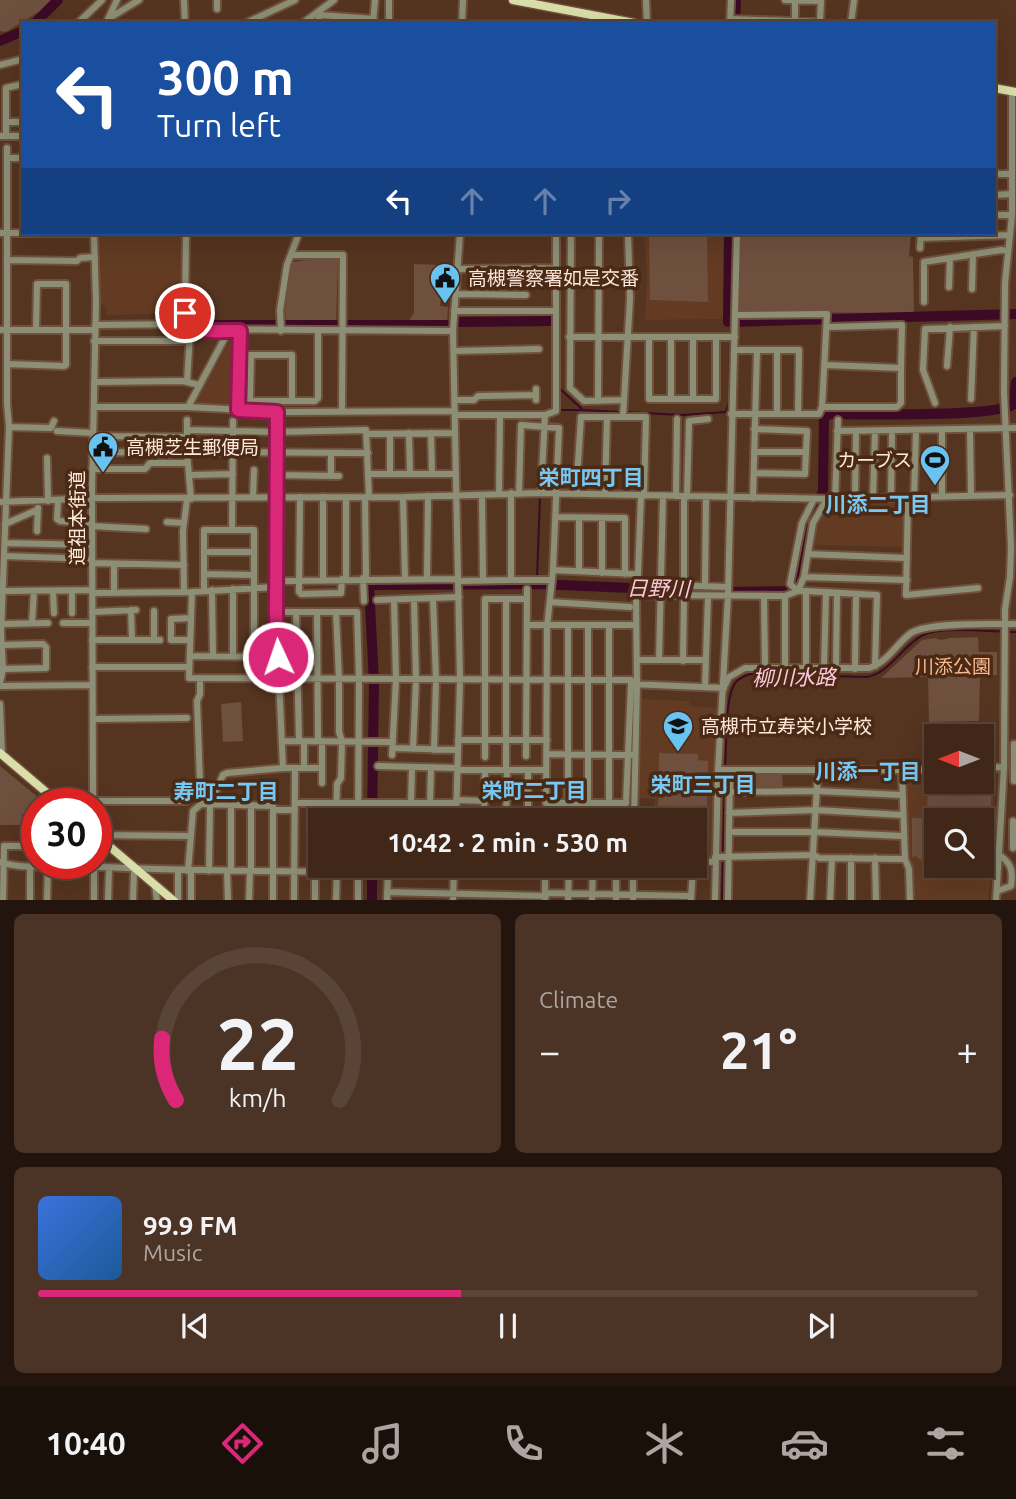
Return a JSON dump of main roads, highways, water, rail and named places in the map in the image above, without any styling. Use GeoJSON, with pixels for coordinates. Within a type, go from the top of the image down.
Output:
{"type":"FeatureCollection","features":[{"type":"Feature","properties":{"kind":"main road"},"geometry":{"type":"LineString","coordinates":[[513,0],[624,21]]}},
{"type":"Feature","properties":{"kind":"main road"},"geometry":{"type":"LineString","coordinates":[[996,88],[1014,92]]}},
{"type":"Feature","properties":{"kind":"main road"},"geometry":{"type":"LineString","coordinates":[[1,754],[41,788]]}},
{"type":"Feature","properties":{"kind":"main road"},"geometry":{"type":"LineString","coordinates":[[112,849],[175,900]]}},
{"type":"Feature","properties":{"kind":"waterway"},"geometry":{"type":"LineString","coordinates":[[37,21],[58,0]]}},
{"type":"Feature","properties":{"kind":"waterway"},"geometry":{"type":"LineString","coordinates":[[735,21],[736,0]]}},
{"type":"Feature","properties":{"kind":"waterway"},"geometry":{"type":"LineString","coordinates":[[0,41],[21,32]]}},
{"type":"Feature","properties":{"kind":"waterway"},"geometry":{"type":"LineString","coordinates":[[729,235],[728,322],[1016,314]]}},
{"type":"Feature","properties":{"kind":"waterway"},"geometry":{"type":"LineString","coordinates":[[459,322],[551,321]]}},
{"type":"Feature","properties":{"kind":"waterway"},"geometry":{"type":"LineString","coordinates":[[730,335],[731,322]]}},
{"type":"Feature","properties":{"kind":"waterway"},"geometry":{"type":"LineString","coordinates":[[203,325],[275,325]]}},
{"type":"Feature","properties":{"kind":"waterway"},"geometry":{"type":"LineString","coordinates":[[286,325],[446,325]]}},
{"type":"Feature","properties":{"kind":"waterway"},"geometry":{"type":"LineString","coordinates":[[559,327],[559,388],[583,410],[620,412]]}},
{"type":"Feature","properties":{"kind":"waterway"},"geometry":{"type":"LineString","coordinates":[[625,412],[682,415],[726,412],[729,401],[730,341]]}},
{"type":"Feature","properties":{"kind":"waterway","name":"日野川"},"geometry":{"type":"LineString","coordinates":[[372,808],[374,682],[369,585],[537,584],[725,592],[788,591],[795,587],[809,523],[823,491],[824,418],[829,414],[955,413],[1002,408],[1014,404],[1016,382]]}},
{"type":"Feature","properties":{"kind":"waterway"},"geometry":{"type":"LineString","coordinates":[[560,410],[582,410]]}},
{"type":"Feature","properties":{"kind":"waterway"},"geometry":{"type":"LineString","coordinates":[[183,420],[183,433]]}},
{"type":"Feature","properties":{"kind":"waterway"},"geometry":{"type":"LineString","coordinates":[[183,439],[183,450]]}},
{"type":"Feature","properties":{"kind":"waterway"},"geometry":{"type":"LineString","coordinates":[[537,578],[540,497]]}},
{"type":"Feature","properties":{"kind":"waterway","name":"柳川水路"},"geometry":{"type":"LineString","coordinates":[[725,767],[730,698],[736,682],[743,677],[751,674],[867,677],[883,670],[916,640],[932,632],[1016,632]]}},
{"type":"Feature","properties":{"kind":"waterway"},"geometry":{"type":"LineString","coordinates":[[632,752],[633,709]]}},
{"type":"Feature","properties":{"kind":"waterway"},"geometry":{"type":"LineString","coordinates":[[631,758],[631,808]]}},
{"type":"Feature","properties":{"kind":"waterway","name":"柳川水路"},"geometry":{"type":"LineString","coordinates":[[723,854],[725,772]]}},
{"type":"Feature","properties":{"kind":"waterway","name":"柳川水路"},"geometry":{"type":"LineString","coordinates":[[722,900],[723,860]]}},
{"type":"Feature","properties":{"kind":"waterway","name":"日野川"},"geometry":{"type":"LineString","coordinates":[[372,878],[372,900]]}},
{"type":"Feature","properties":{"kind":"waterway"},"geometry":{"type":"LineString","coordinates":[[629,892],[630,878]]}},
{"type":"Feature","properties":{"kind":"place","name":"高槻警察署如是交番"},"geometry":{"type":"Point","coordinates":[445,305]}},
{"type":"Feature","properties":{"kind":"place","name":"高槻芝生郵便局"},"geometry":{"type":"Point","coordinates":[103,474]}},
{"type":"Feature","properties":{"kind":"place","name":"カーブス"},"geometry":{"type":"Point","coordinates":[935,487]}},
{"type":"Feature","properties":{"kind":"place","name":"高槻市立寿栄小学校"},"geometry":{"type":"Point","coordinates":[678,753]}},
{"type":"Feature","properties":{"kind":"district","name":"栄町四丁目"},"geometry":{"type":"Point","coordinates":[591,478]}},
{"type":"Feature","properties":{"kind":"district","name":"川添二丁目"},"geometry":{"type":"Point","coordinates":[878,505]}},
{"type":"Feature","properties":{"kind":"district","name":"川添一丁目"},"geometry":{"type":"Point","coordinates":[868,772]}},
{"type":"Feature","properties":{"kind":"district","name":"栄町三丁目"},"geometry":{"type":"Point","coordinates":[703,785]}},
{"type":"Feature","properties":{"kind":"district","name":"栄町二丁目"},"geometry":{"type":"Point","coordinates":[534,791]}},
{"type":"Feature","properties":{"kind":"district","name":"寿町二丁目"},"geometry":{"type":"Point","coordinates":[226,792]}},
{"type":"Feature","properties":{"kind":"park label","name":"川添公園"},"geometry":{"type":"Point","coordinates":[953,666]}}]}
